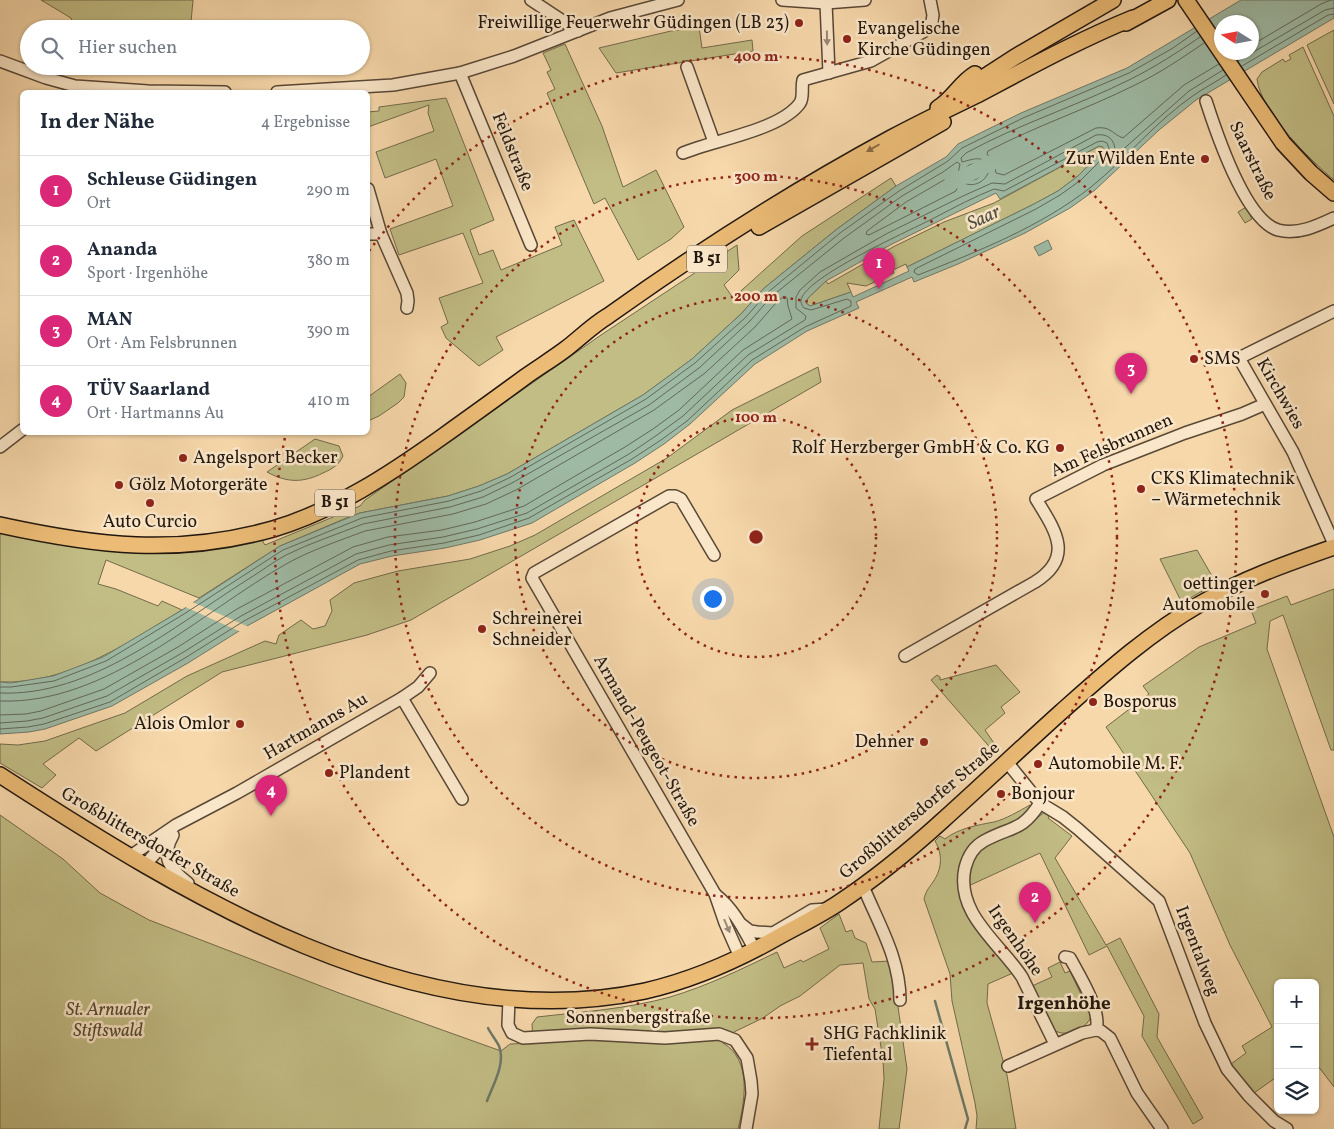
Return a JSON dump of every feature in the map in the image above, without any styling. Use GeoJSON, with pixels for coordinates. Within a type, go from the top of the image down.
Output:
{"type":"FeatureCollection","features":[{"type":"Feature","properties":{"kind":"main road"},"geometry":{"type":"LineString","coordinates":[[939,124],[961,107],[972,87],[981,79],[1113,0]]}},
{"type":"Feature","properties":{"kind":"main road","name":"B 51"},"geometry":{"type":"LineString","coordinates":[[568,347],[580,342],[673,280],[738,240],[939,124],[1168,0]]}},
{"type":"Feature","properties":{"kind":"main road"},"geometry":{"type":"LineString","coordinates":[[1186,0],[1273,130],[1311,173],[1334,193]]}},
{"type":"Feature","properties":{"kind":"main road","name":"B 51"},"geometry":{"type":"LineString","coordinates":[[0,525],[30,532],[126,545],[190,545],[232,539],[276,528],[298,520],[348,497],[408,461],[568,347],[606,317],[737,229],[848,162],[915,125],[1100,32],[1133,18]]}},
{"type":"Feature","properties":{"kind":"main road"},"geometry":{"type":"LineString","coordinates":[[915,125],[925,115],[947,101],[970,78],[983,69],[1015,57]]}},
{"type":"Feature","properties":{"kind":"main road","name":"B 51"},"geometry":{"type":"LineString","coordinates":[[0,517],[61,536]]}},
{"type":"Feature","properties":{"kind":"main road","name":"Großblittersdorfer Straße"},"geometry":{"type":"LineString","coordinates":[[0,776],[144,866],[234,914],[292,939],[368,968],[406,980],[461,993],[509,999],[560,1001],[634,993],[684,980],[740,957],[829,909],[864,886],[940,823],[1114,664],[1160,629],[1203,602],[1254,576],[1334,546]]}},
{"type":"Feature","properties":{"kind":"street"},"geometry":{"type":"LineString","coordinates":[[531,0],[578,31]]}},
{"type":"Feature","properties":{"kind":"street"},"geometry":{"type":"LineString","coordinates":[[359,90],[460,73],[514,56],[632,11],[678,0]]}},
{"type":"Feature","properties":{"kind":"street"},"geometry":{"type":"LineString","coordinates":[[782,0],[826,3],[865,0]]}},
{"type":"Feature","properties":{"kind":"street"},"geometry":{"type":"LineString","coordinates":[[683,153],[771,124],[800,103],[803,80],[871,61],[923,32],[932,22],[933,15],[930,0]]}},
{"type":"Feature","properties":{"kind":"street"},"geometry":{"type":"LineString","coordinates":[[826,3],[829,73]]}},
{"type":"Feature","properties":{"kind":"street"},"geometry":{"type":"LineString","coordinates":[[0,61],[20,68]]}},
{"type":"Feature","properties":{"kind":"street"},"geometry":{"type":"LineString","coordinates":[[687,67],[714,142]]}},
{"type":"Feature","properties":{"kind":"street","name":"Feldstraße"},"geometry":{"type":"LineString","coordinates":[[460,73],[530,245]]}},
{"type":"Feature","properties":{"kind":"street"},"geometry":{"type":"LineString","coordinates":[[38,75],[75,86],[139,90]]}},
{"type":"Feature","properties":{"kind":"street","name":"Saarstraße"},"geometry":{"type":"LineString","coordinates":[[1206,101],[1226,158],[1247,197],[1265,222],[1278,230],[1294,231],[1313,227],[1334,218]]}},
{"type":"Feature","properties":{"kind":"street"},"geometry":{"type":"LineString","coordinates":[[370,195],[382,234],[407,293],[407,308]]}},
{"type":"Feature","properties":{"kind":"street"},"geometry":{"type":"LineString","coordinates":[[370,234],[382,234]]}},
{"type":"Feature","properties":{"kind":"street","name":"Kirchwies"},"geometry":{"type":"LineString","coordinates":[[1334,311],[1239,358],[1293,452],[1334,546]]}},
{"type":"Feature","properties":{"kind":"street","name":"Am Felsbrunnen"},"geometry":{"type":"LineString","coordinates":[[905,656],[1035,582],[1049,571],[1057,558],[1059,544],[1054,529],[1036,499],[1103,464],[1265,404]]}},
{"type":"Feature","properties":{"kind":"street"},"geometry":{"type":"LineString","coordinates":[[0,447],[20,432]]}},
{"type":"Feature","properties":{"kind":"street","name":"Armand-Peugeot-Straße"},"geometry":{"type":"LineString","coordinates":[[714,555],[680,499],[675,496],[669,496],[534,572],[532,578],[715,894],[740,957]]}},
{"type":"Feature","properties":{"kind":"street","name":"Hartmanns Au"},"geometry":{"type":"LineString","coordinates":[[129,857],[170,829],[402,698],[418,687],[430,672]]}},
{"type":"Feature","properties":{"kind":"street"},"geometry":{"type":"LineString","coordinates":[[402,698],[462,799]]}},
{"type":"Feature","properties":{"kind":"street","name":"Irgentalweg"},"geometry":{"type":"LineString","coordinates":[[1007,762],[1040,803],[1071,823],[1159,901],[1205,1023],[1227,1069],[1249,1096],[1274,1121],[1288,1129]]}},
{"type":"Feature","properties":{"kind":"street","name":"Irgenhöhe"},"geometry":{"type":"LineString","coordinates":[[1040,803],[1028,820],[1021,825],[986,840],[973,849],[966,865],[964,888],[981,927],[1017,968],[1055,1044]]}},
{"type":"Feature","properties":{"kind":"street","name":"Hartmanns Au"},"geometry":{"type":"LineString","coordinates":[[144,866],[188,820]]}},
{"type":"Feature","properties":{"kind":"street"},"geometry":{"type":"LineString","coordinates":[[173,835],[168,845],[168,864],[172,870],[194,887],[200,896]]}},
{"type":"Feature","properties":{"kind":"street"},"geometry":{"type":"LineString","coordinates":[[864,886],[892,953],[900,990],[900,1000]]}},
{"type":"Feature","properties":{"kind":"street","name":"Armand-Peugeot-Straße"},"geometry":{"type":"LineString","coordinates":[[715,894],[727,905],[741,924],[755,950]]}},
{"type":"Feature","properties":{"kind":"street"},"geometry":{"type":"LineString","coordinates":[[741,924],[757,932],[773,933],[812,910],[829,909]]}},
{"type":"Feature","properties":{"kind":"street","name":"Irgenhöhe"},"geometry":{"type":"LineString","coordinates":[[1065,957],[1070,958],[1096,1012],[1098,1024],[1096,1030]]}},
{"type":"Feature","properties":{"kind":"street","name":"Sonnenbergstraße"},"geometry":{"type":"LineString","coordinates":[[509,999],[508,1025],[512,1033],[523,1038],[590,1034],[665,1038],[719,1034],[735,1040],[747,1058],[751,1081],[752,1094],[746,1129]]}},
{"type":"Feature","properties":{"kind":"street"},"geometry":{"type":"LineString","coordinates":[[1008,1066],[1082,1033],[1096,1030],[1106,1034],[1110,1038],[1137,1093],[1162,1129]]}},
{"type":"Feature","properties":{"kind":"green space"},"geometry":{"type":"Polygon","coordinates":[[[41,0],[193,0],[191,20],[72,20],[41,0]]]}},
{"type":"Feature","properties":{"kind":"green space"},"geometry":{"type":"Polygon","coordinates":[[[699,27],[702,48],[752,40],[753,51],[616,73],[599,48],[671,31],[699,27]]]}},
{"type":"Feature","properties":{"kind":"green space"},"geometry":{"type":"Polygon","coordinates":[[[1334,30],[1334,104],[1307,45],[1334,30]]]}},
{"type":"Feature","properties":{"kind":"green space"},"geometry":{"type":"Polygon","coordinates":[[[565,44],[602,126],[623,187],[656,170],[684,227],[671,239],[638,260],[605,198],[594,204],[547,93],[555,89],[547,72],[551,70],[543,53],[565,44]]]}},
{"type":"Feature","properties":{"kind":"green space"},"geometry":{"type":"Polygon","coordinates":[[[1303,47],[1334,116],[1334,180],[1288,134],[1267,106],[1260,92],[1257,79],[1262,72],[1283,59],[1285,62],[1291,59],[1289,55],[1303,47]]]}},
{"type":"Feature","properties":{"kind":"green space"},"geometry":{"type":"Polygon","coordinates":[[[446,98],[494,220],[470,230],[479,255],[493,250],[501,270],[562,245],[555,227],[574,220],[604,281],[496,337],[503,350],[479,366],[446,338],[441,327],[448,323],[439,298],[483,283],[463,233],[399,255],[390,229],[453,206],[436,159],[385,178],[376,152],[434,131],[428,113],[429,105],[370,126],[370,112],[379,111],[379,107],[446,98]]]}},
{"type":"Feature","properties":{"kind":"green space"},"geometry":{"type":"Polygon","coordinates":[[[1099,146],[1103,147],[1104,150],[1078,176],[1058,191],[1034,204],[907,267],[906,264],[895,269],[893,270],[894,273],[866,286],[847,283],[851,292],[810,306],[806,303],[808,298],[826,281],[828,284],[893,247],[944,222],[994,203],[1099,146]]]}},
{"type":"Feature","properties":{"kind":"green space"},"geometry":{"type":"Polygon","coordinates":[[[891,178],[896,186],[837,229],[763,289],[742,313],[692,359],[643,395],[507,474],[448,496],[360,513],[344,519],[280,546],[199,598],[106,560],[98,584],[116,589],[158,606],[162,601],[182,610],[96,660],[50,676],[25,681],[0,682],[0,529],[94,548],[141,553],[199,551],[262,540],[265,545],[360,506],[365,500],[601,335],[737,245],[739,270],[724,285],[733,298],[802,236],[891,178]]]}},
{"type":"Feature","properties":{"kind":"green space"},"geometry":{"type":"Polygon","coordinates":[[[1246,207],[1252,219],[1245,223],[1238,212],[1246,207]]]}},
{"type":"Feature","properties":{"kind":"green space"},"geometry":{"type":"Polygon","coordinates":[[[818,367],[821,382],[411,620],[367,635],[222,672],[96,751],[79,738],[43,764],[56,775],[42,788],[0,763],[0,744],[18,745],[45,741],[125,713],[187,676],[265,641],[276,644],[279,635],[301,620],[313,629],[325,626],[332,611],[330,600],[354,583],[398,571],[470,559],[510,546],[535,535],[667,458],[732,410],[818,367]]]}},
{"type":"Feature","properties":{"kind":"green space"},"geometry":{"type":"Polygon","coordinates":[[[400,374],[406,383],[404,397],[379,416],[370,420],[370,396],[400,374]]]}},
{"type":"Feature","properties":{"kind":"green space"},"geometry":{"type":"Polygon","coordinates":[[[315,439],[339,446],[343,456],[332,468],[309,479],[302,480],[288,480],[267,472],[315,439]]]}},
{"type":"Feature","properties":{"kind":"green space"},"geometry":{"type":"Polygon","coordinates":[[[1197,550],[1216,583],[1182,603],[1160,559],[1197,550]]]}},
{"type":"Feature","properties":{"kind":"green space"},"geometry":{"type":"Polygon","coordinates":[[[1334,589],[1334,750],[1331,750],[1283,615],[1270,621],[1267,649],[1334,837],[1334,1087],[1319,1067],[1319,979],[1274,979],[1274,1079],[1254,1093],[1231,1064],[1246,1053],[1242,1046],[1272,1027],[1230,945],[1190,853],[1106,727],[1149,694],[1143,686],[1199,647],[1256,623],[1251,610],[1287,596],[1291,605],[1334,589]]]}},
{"type":"Feature","properties":{"kind":"green space"},"geometry":{"type":"Polygon","coordinates":[[[996,665],[1020,692],[1001,707],[1005,713],[985,730],[998,749],[994,752],[931,680],[937,675],[940,677],[940,680],[996,665]]]}},
{"type":"Feature","properties":{"kind":"green space"},"geometry":{"type":"Polygon","coordinates":[[[1030,805],[1028,825],[1046,811],[1051,813],[1048,818],[1072,836],[1055,858],[1106,945],[1120,938],[1159,1014],[1157,1037],[1203,1118],[1193,1124],[1142,1036],[1144,1016],[1107,946],[1089,955],[1040,853],[964,888],[976,928],[1013,973],[988,984],[987,1003],[1007,1075],[1016,1129],[976,1129],[975,1103],[952,1001],[950,974],[924,899],[940,867],[939,851],[935,841],[940,836],[945,839],[962,830],[999,821],[1030,805]]]}},
{"type":"Feature","properties":{"kind":"green space","name":"St. Arnualer Stiftswald"},"geometry":{"type":"Polygon","coordinates":[[[0,815],[63,859],[100,893],[149,920],[339,993],[501,1051],[510,1044],[533,1043],[532,1024],[537,1017],[621,1007],[670,997],[738,971],[777,952],[784,968],[801,960],[803,962],[829,949],[820,928],[839,914],[846,932],[852,930],[855,938],[866,943],[872,962],[890,961],[907,1069],[899,1129],[879,1129],[884,1079],[883,1060],[875,1009],[869,999],[863,963],[840,965],[800,996],[780,1006],[763,1018],[734,1032],[723,1043],[732,1050],[739,1060],[742,1070],[744,1094],[738,1129],[0,1129],[0,815]]]}},
{"type":"Feature","properties":{"kind":"green space"},"geometry":{"type":"Polygon","coordinates":[[[1060,962],[1065,973],[1070,971],[1091,1016],[1089,1021],[1080,1029],[1068,1033],[1062,1033],[1052,1028],[1032,986],[1052,977],[1048,968],[1060,962]]]}},
{"type":"Feature","properties":{"kind":"water"},"geometry":{"type":"Polygon","coordinates":[[[1241,0],[1334,0],[1334,18],[1196,100],[1159,130],[1095,190],[1070,208],[1025,233],[958,264],[914,282],[912,277],[856,302],[859,308],[807,331],[755,364],[690,424],[664,444],[532,523],[480,540],[445,548],[392,556],[360,564],[247,626],[188,663],[112,706],[45,729],[0,734],[0,682],[11,683],[53,676],[103,657],[182,610],[280,546],[360,513],[448,496],[479,486],[507,474],[643,395],[692,359],[742,313],[763,289],[837,229],[896,186],[946,157],[958,144],[1021,113],[1127,68],[1214,16],[1214,60],[1259,60],[1259,15],[1216,15],[1241,0]],[[1099,146],[1000,199],[996,193],[892,244],[826,281],[808,298],[806,303],[810,306],[851,292],[853,297],[909,271],[907,267],[1058,191],[1078,176],[1103,150],[1103,147],[1099,146]]]}},
{"type":"Feature","properties":{"kind":"water"},"geometry":{"type":"Polygon","coordinates":[[[1048,240],[1052,249],[1039,256],[1034,247],[1048,240]]]}},
{"type":"Feature","properties":{"kind":"pier"},"geometry":{"type":"Polygon","coordinates":[[[190,601],[249,627],[241,632],[183,606],[190,601]]]}},
{"type":"Feature","properties":{"kind":"waterway"},"geometry":{"type":"LineString","coordinates":[[951,183],[995,161]]}},
{"type":"Feature","properties":{"kind":"waterway"},"geometry":{"type":"LineString","coordinates":[[935,1001],[968,1119],[965,1129]]}},
{"type":"Feature","properties":{"kind":"waterway"},"geometry":{"type":"LineString","coordinates":[[487,1101],[498,1074],[501,1060],[499,1046],[488,1028]]}},
{"type":"Feature","properties":{"kind":"place","name":"Freiwillige Feuerwehr Güdingen (LB 23)"},"geometry":{"type":"Point","coordinates":[799,23]}},
{"type":"Feature","properties":{"kind":"place","name":"Evangelische Kirche Güdingen"},"geometry":{"type":"Point","coordinates":[847,39]}},
{"type":"Feature","properties":{"kind":"place","name":"Zur Wilden Ente"},"geometry":{"type":"Point","coordinates":[1205,159]}},
{"type":"Feature","properties":{"kind":"place","name":"Schleuse Güdingen"},"geometry":{"type":"Point","coordinates":[879,289]}},
{"type":"Feature","properties":{"kind":"place","name":"SMS"},"geometry":{"type":"Point","coordinates":[1194,359]}},
{"type":"Feature","properties":{"kind":"place","name":"MAN"},"geometry":{"type":"Point","coordinates":[1131,394]}},
{"type":"Feature","properties":{"kind":"place","name":"Rolf Herzberger GmbH & Co. KG"},"geometry":{"type":"Point","coordinates":[1060,448]}},
{"type":"Feature","properties":{"kind":"place","name":"Angelsport Becker"},"geometry":{"type":"Point","coordinates":[183,458]}},
{"type":"Feature","properties":{"kind":"place","name":"Gölz Motorgeräte"},"geometry":{"type":"Point","coordinates":[119,485]}},
{"type":"Feature","properties":{"kind":"place","name":"CKS Klimatechnik – Wärmetechnik"},"geometry":{"type":"Point","coordinates":[1141,489]}},
{"type":"Feature","properties":{"kind":"place","name":"Auto Curcio"},"geometry":{"type":"Point","coordinates":[150,503]}},
{"type":"Feature","properties":{"kind":"place","name":"oettinger Automobile"},"geometry":{"type":"Point","coordinates":[1265,594]}},
{"type":"Feature","properties":{"kind":"place","name":"Schreinerei Schneider"},"geometry":{"type":"Point","coordinates":[482,629]}},
{"type":"Feature","properties":{"kind":"place","name":"Bosporus"},"geometry":{"type":"Point","coordinates":[1093,702]}},
{"type":"Feature","properties":{"kind":"place","name":"Alois Omlor"},"geometry":{"type":"Point","coordinates":[240,724]}},
{"type":"Feature","properties":{"kind":"place","name":"Dehner"},"geometry":{"type":"Point","coordinates":[924,742]}},
{"type":"Feature","properties":{"kind":"place","name":"Automobile M. F."},"geometry":{"type":"Point","coordinates":[1038,764]}},
{"type":"Feature","properties":{"kind":"place","name":"Plandent"},"geometry":{"type":"Point","coordinates":[329,773]}},
{"type":"Feature","properties":{"kind":"place","name":"Bonjour"},"geometry":{"type":"Point","coordinates":[1001,794]}},
{"type":"Feature","properties":{"kind":"place","name":"TÜV Saarland"},"geometry":{"type":"Point","coordinates":[271,816]}},
{"type":"Feature","properties":{"kind":"place","name":"Ananda"},"geometry":{"type":"Point","coordinates":[1035,923]}},
{"type":"Feature","properties":{"kind":"place","name":"SHG Fachklinik Tiefental"},"geometry":{"type":"Point","coordinates":[812,1044]}},
{"type":"Feature","properties":{"kind":"district","name":"Irgenhöhe"},"geometry":{"type":"Point","coordinates":[1064,1004]}},
{"type":"Feature","properties":{"kind":"water label","name":"Saar"},"geometry":{"type":"Point","coordinates":[984,218]}}]}
